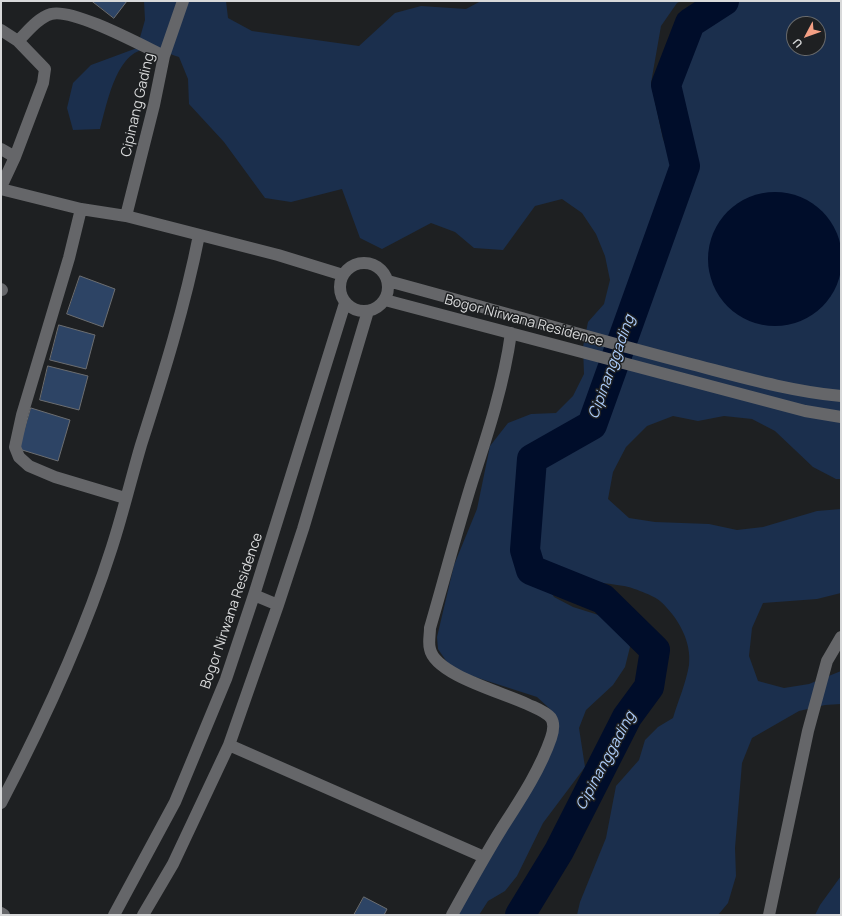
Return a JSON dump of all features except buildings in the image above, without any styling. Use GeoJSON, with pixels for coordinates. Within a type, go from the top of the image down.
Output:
{"type":"FeatureCollection","features":[{"type":"Feature","properties":{"kind":"street","name":"Cipinang Gading"},"geometry":{"type":"LineString","coordinates":[[126,216],[154,105],[164,56],[183,1]]}},
{"type":"Feature","properties":{"kind":"street"},"geometry":{"type":"LineString","coordinates":[[18,41],[38,21],[49,14],[60,12],[97,24],[164,56]]}},
{"type":"Feature","properties":{"kind":"street"},"geometry":{"type":"LineString","coordinates":[[1,30],[18,41],[45,69],[43,84],[15,157],[1,188],[80,209],[126,216],[278,255],[343,275]]}},
{"type":"Feature","properties":{"kind":"street"},"geometry":{"type":"LineString","coordinates":[[1,149],[15,157]]}},
{"type":"Feature","properties":{"kind":"street"},"geometry":{"type":"LineString","coordinates":[[80,209],[69,258],[22,415],[15,447],[19,457],[29,466],[55,477],[125,498]]}},
{"type":"Feature","properties":{"kind":"street"},"geometry":{"type":"LineString","coordinates":[[1,803],[45,712],[75,643],[112,546],[125,498],[166,365],[194,260],[199,235]]}},
{"type":"Feature","properties":{"kind":"street"},"geometry":{"type":"LineString","coordinates":[[363,262],[371,263],[384,273],[388,281],[389,287],[385,300],[375,309],[368,311],[352,308],[345,303],[340,290],[343,275],[348,268],[355,264],[363,262]]}},
{"type":"Feature","properties":{"kind":"street","name":"Bogor Nirwana Residence"},"geometry":{"type":"LineString","coordinates":[[388,281],[601,341],[783,387],[841,396]]}},
{"type":"Feature","properties":{"kind":"street","name":"Bogor Nirwana Residence"},"geometry":{"type":"LineString","coordinates":[[385,300],[805,411],[841,417]]}},
{"type":"Feature","properties":{"kind":"street","name":"Bogor Nirwana Residence"},"geometry":{"type":"LineString","coordinates":[[114,915],[175,802],[226,679],[254,595],[345,303]]}},
{"type":"Feature","properties":{"kind":"street"},"geometry":{"type":"LineString","coordinates":[[144,915],[173,864],[229,745],[278,605],[368,311]]}},
{"type":"Feature","properties":{"kind":"street"},"geometry":{"type":"LineString","coordinates":[[452,915],[484,857],[533,778],[552,738],[554,726],[551,719],[545,713],[510,695],[464,679],[437,661],[430,650],[430,628],[494,414],[507,362],[511,333]]}},
{"type":"Feature","properties":{"kind":"street"},"geometry":{"type":"LineString","coordinates":[[254,595],[278,605]]}},
{"type":"Feature","properties":{"kind":"street"},"geometry":{"type":"LineString","coordinates":[[769,915],[808,731],[827,661],[841,637]]}},
{"type":"Feature","properties":{"kind":"street"},"geometry":{"type":"LineString","coordinates":[[229,745],[484,857]]}},
{"type":"Feature","properties":{"kind":"shaded area"},"geometry":{"type":"Polygon","coordinates":[[[144,1],[226,1],[228,18],[252,31],[359,46],[395,13],[421,6],[466,9],[481,1],[681,1],[677,3],[661,26],[651,83],[663,139],[668,150],[669,98],[710,10],[731,1],[841,1],[841,479],[836,479],[813,467],[775,431],[752,419],[724,416],[698,421],[673,416],[647,426],[626,447],[613,472],[608,499],[629,518],[655,522],[709,524],[737,530],[763,527],[817,511],[841,509],[841,593],[817,599],[763,603],[752,628],[749,656],[758,681],[784,688],[809,684],[841,671],[841,704],[825,705],[799,711],[752,738],[742,763],[735,848],[736,876],[728,903],[718,915],[577,915],[580,902],[606,838],[616,786],[639,760],[645,740],[658,727],[673,718],[686,678],[689,665],[689,656],[686,639],[678,622],[667,607],[660,601],[643,592],[627,587],[580,578],[555,565],[543,579],[554,597],[573,607],[608,618],[624,629],[630,647],[625,667],[613,685],[586,710],[579,728],[585,767],[543,823],[517,876],[505,891],[488,901],[479,915],[453,915],[485,864],[557,719],[549,708],[537,697],[451,668],[438,649],[437,637],[454,565],[477,509],[490,446],[508,423],[531,414],[556,413],[573,396],[584,374],[583,347],[588,322],[604,304],[610,280],[605,256],[596,234],[582,213],[562,199],[535,206],[503,250],[474,248],[455,232],[431,223],[382,249],[360,238],[342,189],[291,202],[265,198],[224,142],[189,104],[188,79],[179,57],[156,49],[148,49],[137,52],[128,59],[121,68],[110,93],[100,129],[73,130],[67,108],[73,83],[91,65],[137,48],[145,20],[144,1]]]}},
{"type":"Feature","properties":{"kind":"shaded area"},"geometry":{"type":"Polygon","coordinates":[[[782,192],[807,200],[818,207],[827,216],[837,233],[841,246],[841,272],[837,285],[827,302],[818,311],[801,321],[788,325],[768,326],[743,318],[732,311],[723,302],[713,285],[709,272],[708,252],[716,227],[723,216],[732,207],[749,197],[762,193],[782,192]]]}},
{"type":"Feature","properties":{"kind":"shaded area"},"geometry":{"type":"Polygon","coordinates":[[[841,876],[841,915],[815,915],[820,905],[841,876]]]}},
{"type":"Feature","properties":{"kind":"waterway","name":"Cipinanggading"},"geometry":{"type":"LineString","coordinates":[[520,915],[559,851],[627,717],[649,687],[655,650],[603,599],[531,570],[525,550],[532,459],[592,425],[685,166],[666,85],[690,23],[724,1]]}}]}
